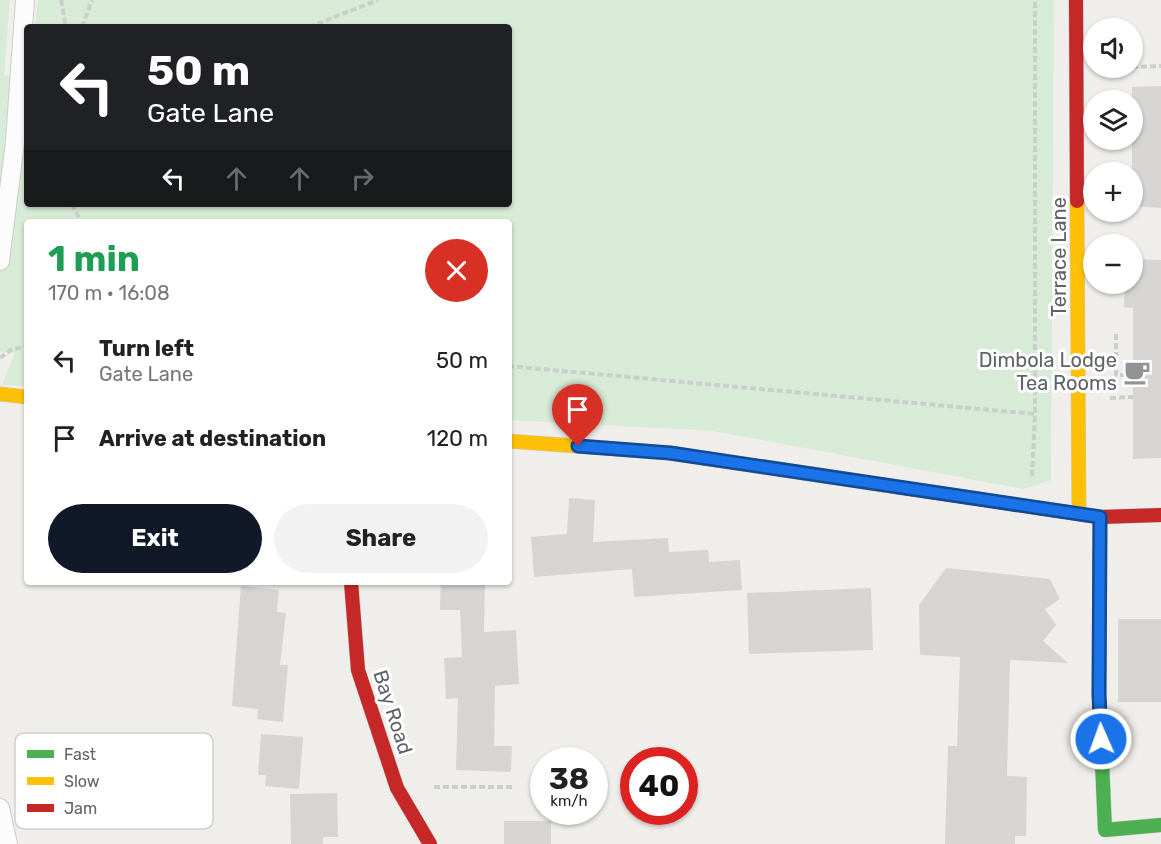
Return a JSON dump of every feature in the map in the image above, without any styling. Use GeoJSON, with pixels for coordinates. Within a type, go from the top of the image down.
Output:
{"type":"FeatureCollection","features":[{"type":"Feature","properties":{"kind":"street","name":"Terrace Lane"},"geometry":{"type":"LineString","coordinates":[[1076,0],[1079,514]]}},
{"type":"Feature","properties":{"kind":"street"},"geometry":{"type":"LineString","coordinates":[[0,394],[24,397]]}},
{"type":"Feature","properties":{"kind":"street"},"geometry":{"type":"LineString","coordinates":[[512,441],[670,453],[1100,517],[1161,515]]}},
{"type":"Feature","properties":{"kind":"street"},"geometry":{"type":"LineString","coordinates":[[1100,517],[1099,694],[1105,830],[1161,825]]}},
{"type":"Feature","properties":{"kind":"street","name":"Bay Road"},"geometry":{"type":"LineString","coordinates":[[351,585],[358,670],[397,788],[430,844]]}},
{"type":"Feature","properties":{"kind":"lane"},"geometry":{"type":"LineString","coordinates":[[0,261],[15,142],[25,0]]}},
{"type":"Feature","properties":{"kind":"lane"},"geometry":{"type":"LineString","coordinates":[[0,808],[8,844]]}},
{"type":"Feature","properties":{"kind":"path"},"geometry":{"type":"LineString","coordinates":[[61,0],[65,24]]}},
{"type":"Feature","properties":{"kind":"path"},"geometry":{"type":"LineString","coordinates":[[83,24],[92,0]]}},
{"type":"Feature","properties":{"kind":"path"},"geometry":{"type":"LineString","coordinates":[[317,24],[378,0]]}},
{"type":"Feature","properties":{"kind":"path"},"geometry":{"type":"LineString","coordinates":[[1031,483],[1035,414],[1035,0]]}},
{"type":"Feature","properties":{"kind":"path"},"geometry":{"type":"LineString","coordinates":[[1143,67],[1161,66]]}},
{"type":"Feature","properties":{"kind":"path"},"geometry":{"type":"LineString","coordinates":[[1116,334],[1116,375],[1133,375]]}},
{"type":"Feature","properties":{"kind":"path"},"geometry":{"type":"LineString","coordinates":[[0,358],[11,350],[24,347]]}},
{"type":"Feature","properties":{"kind":"path"},"geometry":{"type":"LineString","coordinates":[[512,366],[1035,414]]}},
{"type":"Feature","properties":{"kind":"path"},"geometry":{"type":"LineString","coordinates":[[397,788],[513,787]]}},
{"type":"Feature","properties":{"kind":"green space"},"geometry":{"type":"Polygon","coordinates":[[[0,0],[10,0],[4,75],[24,78],[24,207],[512,207],[512,24],[35,24],[38,0],[1054,0],[1051,480],[1023,489],[714,431],[512,420],[512,219],[24,219],[24,386],[2,385],[15,353],[0,352],[0,0]]]}},
{"type":"Feature","properties":{"kind":"building"},"geometry":{"type":"Polygon","coordinates":[[[1161,86],[1161,208],[1143,207],[1143,162],[1132,162],[1132,150],[1143,150],[1143,90],[1132,90],[1132,87],[1161,86]]]}},
{"type":"Feature","properties":{"kind":"building"},"geometry":{"type":"Polygon","coordinates":[[[1143,259],[1161,260],[1161,458],[1133,459],[1133,308],[1124,307],[1125,294],[1143,294],[1143,259]]]}},
{"type":"Feature","properties":{"kind":"building"},"geometry":{"type":"Polygon","coordinates":[[[569,498],[595,500],[593,542],[668,538],[669,552],[708,550],[709,562],[740,560],[742,590],[634,597],[632,569],[534,577],[531,537],[567,534],[569,498]]]}},
{"type":"Feature","properties":{"kind":"building"},"geometry":{"type":"Polygon","coordinates":[[[946,568],[1050,579],[1060,599],[1045,609],[1056,625],[1043,641],[1068,663],[1010,660],[1007,776],[1027,777],[1026,836],[1015,836],[1015,844],[945,844],[948,746],[957,746],[960,657],[920,655],[919,605],[946,568]]]}},
{"type":"Feature","properties":{"kind":"building"},"geometry":{"type":"Polygon","coordinates":[[[441,585],[485,585],[484,632],[516,630],[519,684],[495,686],[494,746],[512,746],[511,772],[456,770],[458,698],[446,699],[444,658],[462,657],[460,610],[440,610],[441,585]]]}},
{"type":"Feature","properties":{"kind":"building"},"geometry":{"type":"Polygon","coordinates":[[[241,586],[279,590],[277,612],[286,613],[280,665],[288,665],[283,722],[257,719],[258,709],[232,706],[241,586]]]}},
{"type":"Feature","properties":{"kind":"building"},"geometry":{"type":"Polygon","coordinates":[[[871,588],[873,650],[749,654],[747,593],[871,588]]]}},
{"type":"Feature","properties":{"kind":"building"},"geometry":{"type":"Polygon","coordinates":[[[1118,619],[1161,619],[1161,702],[1118,702],[1118,619]]]}},
{"type":"Feature","properties":{"kind":"building"},"geometry":{"type":"Polygon","coordinates":[[[261,734],[303,737],[299,789],[265,786],[266,775],[258,775],[261,734]]]}},
{"type":"Feature","properties":{"kind":"building"},"geometry":{"type":"Polygon","coordinates":[[[337,793],[338,837],[323,837],[323,844],[291,844],[290,794],[337,793]]]}},
{"type":"Feature","properties":{"kind":"building"},"geometry":{"type":"Polygon","coordinates":[[[504,821],[530,821],[530,825],[551,825],[551,844],[504,844],[504,821]]]}},
{"type":"Feature","properties":{"kind":"traffic: fast"},"geometry":{"type":"LineString","coordinates":[[1100,517],[1099,694],[1105,830],[1161,825]]}},
{"type":"Feature","properties":{"kind":"traffic: slow"},"geometry":{"type":"LineString","coordinates":[[1077,201],[1079,514]]}},
{"type":"Feature","properties":{"kind":"traffic: slow"},"geometry":{"type":"LineString","coordinates":[[0,394],[24,397]]}},
{"type":"Feature","properties":{"kind":"traffic: slow"},"geometry":{"type":"LineString","coordinates":[[512,441],[670,453],[897,487]]}},
{"type":"Feature","properties":{"kind":"traffic: jam"},"geometry":{"type":"LineString","coordinates":[[1076,0],[1077,201]]}},
{"type":"Feature","properties":{"kind":"traffic: jam"},"geometry":{"type":"LineString","coordinates":[[897,487],[1100,517],[1161,515]]}},
{"type":"Feature","properties":{"kind":"traffic: jam"},"geometry":{"type":"LineString","coordinates":[[351,585],[358,670],[397,788],[430,844]]}},
{"type":"Feature","properties":{"kind":"place","name":"Dimbola Lodge Tea Rooms"},"geometry":{"type":"Point","coordinates":[1137,372]}},
{"type":"Feature","properties":{"kind":"route"},"geometry":{"type":"LineString","coordinates":[[578,446],[670,453],[1100,517],[1101,739]]}}]}
